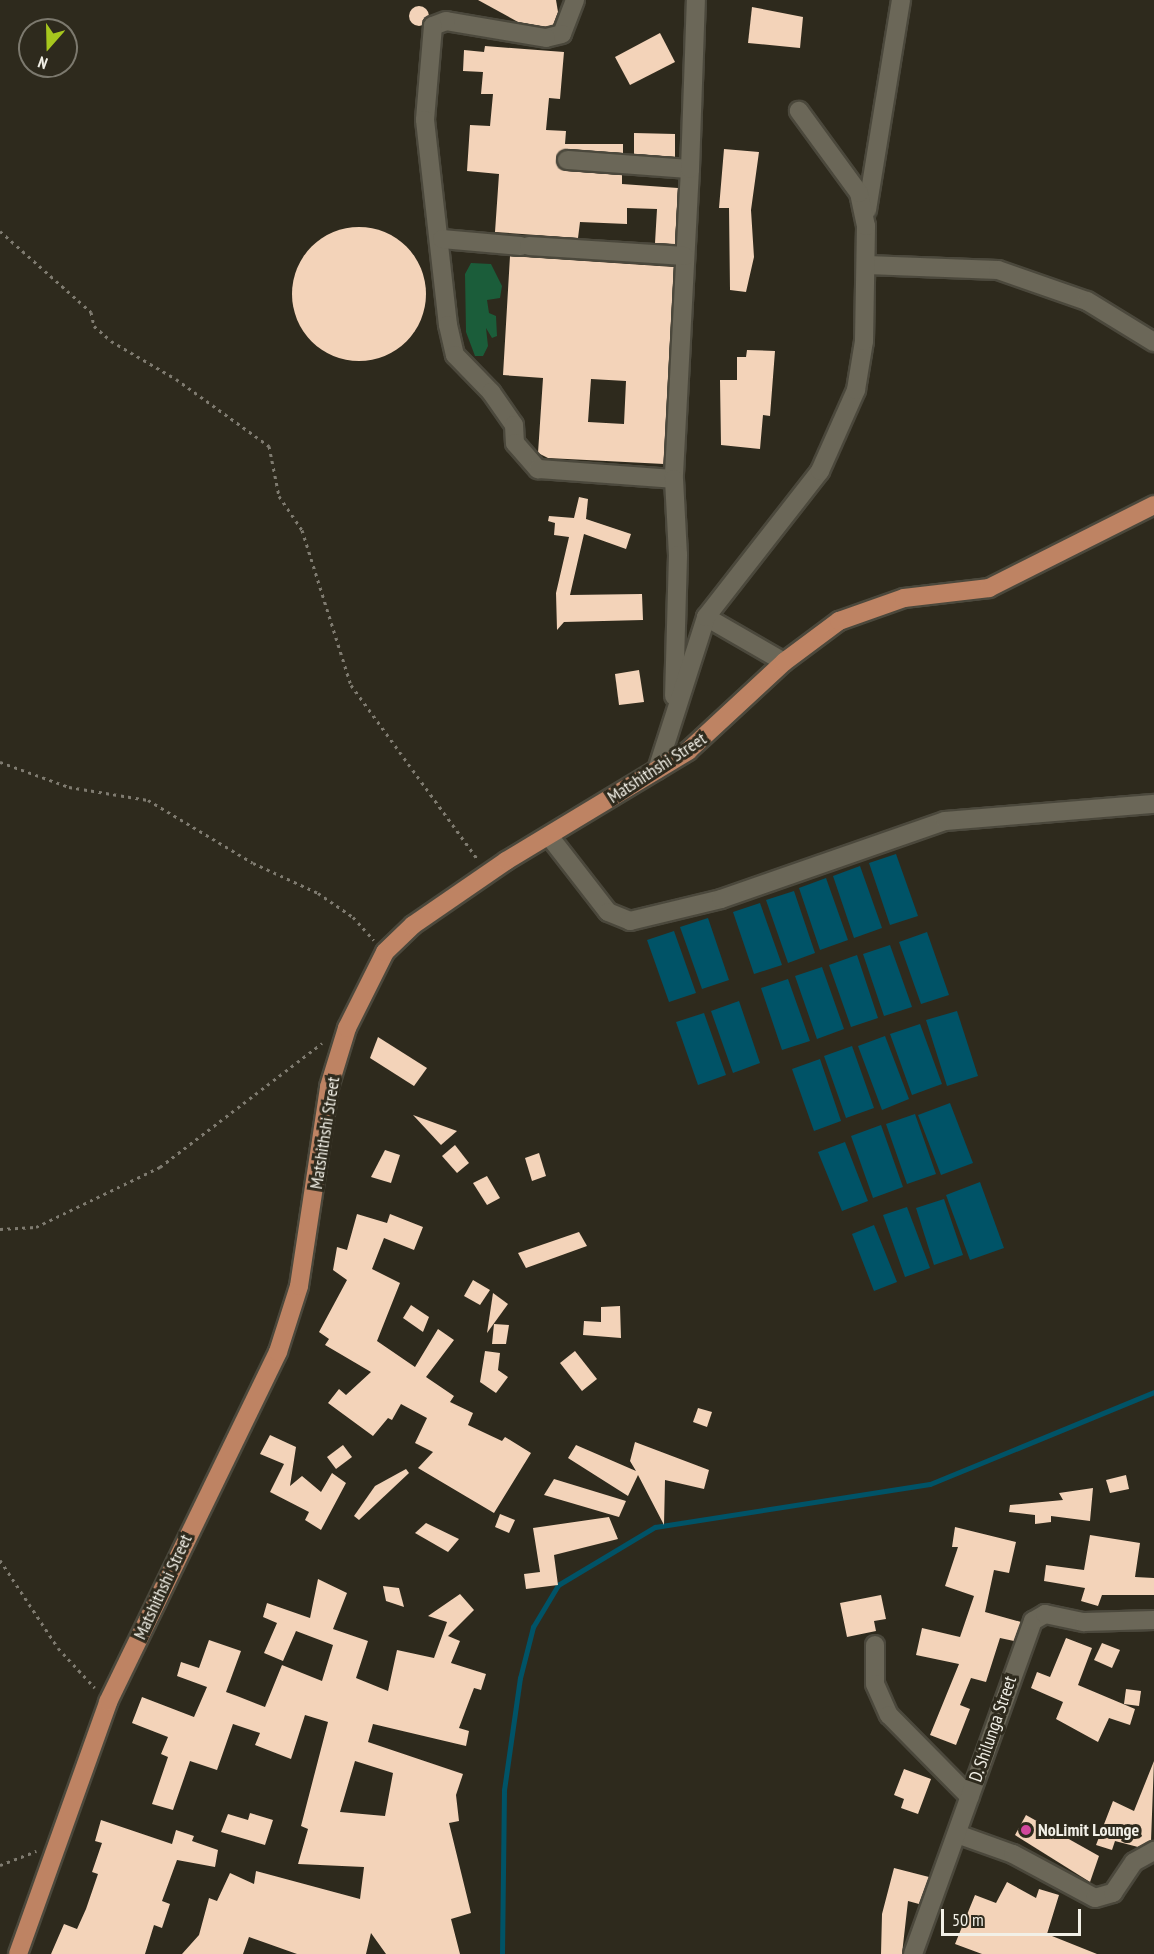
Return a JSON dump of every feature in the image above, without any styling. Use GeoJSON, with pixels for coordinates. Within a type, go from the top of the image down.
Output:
{"type":"FeatureCollection","features":[{"type":"Feature","properties":{"kind":"main road","name":"Matshithshi Street"},"geometry":{"type":"LineString","coordinates":[[18,1954],[55,1845],[108,1702],[278,1352],[299,1286],[328,1088],[347,1028],[385,952],[413,925],[488,873],[657,770],[719,727],[784,662],[859,612],[904,598],[989,588],[1154,505]]}},
{"type":"Feature","properties":{"kind":"street"},"geometry":{"type":"LineString","coordinates":[[575,0],[562,34],[546,38],[446,21],[433,26],[425,120],[442,239],[448,325],[455,355],[514,425],[515,443],[538,469],[557,473],[674,479]]}},
{"type":"Feature","properties":{"kind":"street"},"geometry":{"type":"LineString","coordinates":[[674,704],[674,479],[696,0]]}},
{"type":"Feature","properties":{"kind":"street"},"geometry":{"type":"LineString","coordinates":[[657,770],[674,704],[706,617],[820,471],[856,390],[867,266],[866,226],[901,0]]}},
{"type":"Feature","properties":{"kind":"street"},"geometry":{"type":"LineString","coordinates":[[799,111],[859,193],[866,226]]}},
{"type":"Feature","properties":{"kind":"street"},"geometry":{"type":"LineString","coordinates":[[567,160],[690,169]]}},
{"type":"Feature","properties":{"kind":"street"},"geometry":{"type":"LineString","coordinates":[[442,239],[685,256]]}},
{"type":"Feature","properties":{"kind":"street"},"geometry":{"type":"LineString","coordinates":[[867,266],[998,270],[1087,301],[1154,342]]}},
{"type":"Feature","properties":{"kind":"street"},"geometry":{"type":"LineString","coordinates":[[706,617],[784,662]]}},
{"type":"Feature","properties":{"kind":"street"},"geometry":{"type":"LineString","coordinates":[[549,837],[608,912],[630,921],[721,899],[945,821],[1154,804]]}},
{"type":"Feature","properties":{"kind":"street","name":"D. Shilunga Street"},"geometry":{"type":"LineString","coordinates":[[913,1954],[1033,1621],[1045,1614],[1084,1622],[1154,1620]]}},
{"type":"Feature","properties":{"kind":"street"},"geometry":{"type":"LineString","coordinates":[[875,1645],[875,1684],[889,1715],[970,1797]]}},
{"type":"Feature","properties":{"kind":"street"},"geometry":{"type":"LineString","coordinates":[[957,1834],[1013,1854],[1095,1898],[1113,1893],[1134,1862],[1154,1851]]}},
{"type":"Feature","properties":{"kind":"path"},"geometry":{"type":"LineString","coordinates":[[0,231],[91,312],[93,326],[102,334],[269,447],[279,496],[302,530],[351,685],[488,873]]}},
{"type":"Feature","properties":{"kind":"path"},"geometry":{"type":"LineString","coordinates":[[0,762],[69,787],[148,800],[253,863],[318,893],[354,917],[385,952]]}},
{"type":"Feature","properties":{"kind":"path"},"geometry":{"type":"LineString","coordinates":[[0,1229],[36,1227],[160,1167],[298,1058],[347,1028]]}},
{"type":"Feature","properties":{"kind":"path"},"geometry":{"type":"LineString","coordinates":[[0,1560],[58,1648],[108,1702]]}},
{"type":"Feature","properties":{"kind":"path"},"geometry":{"type":"LineString","coordinates":[[0,1865],[55,1845]]}},
{"type":"Feature","properties":{"kind":"green space"},"geometry":{"type":"Polygon","coordinates":[[[471,263],[491,264],[502,286],[500,298],[487,300],[489,313],[496,316],[497,336],[492,338],[486,328],[488,346],[483,356],[475,356],[466,332],[465,274],[471,263]]]}},
{"type":"Feature","properties":{"kind":"water"},"geometry":{"type":"Polygon","coordinates":[[[896,854],[918,916],[890,925],[869,863],[896,854]]]}},
{"type":"Feature","properties":{"kind":"water"},"geometry":{"type":"Polygon","coordinates":[[[860,866],[882,928],[854,938],[833,876],[860,866]]]}},
{"type":"Feature","properties":{"kind":"water"},"geometry":{"type":"Polygon","coordinates":[[[826,878],[848,940],[820,950],[799,888],[826,878]]]}},
{"type":"Feature","properties":{"kind":"water"},"geometry":{"type":"Polygon","coordinates":[[[794,891],[815,953],[788,963],[766,900],[794,891]]]}},
{"type":"Feature","properties":{"kind":"water"},"geometry":{"type":"Polygon","coordinates":[[[760,903],[782,965],[754,974],[733,912],[760,903]]]}},
{"type":"Feature","properties":{"kind":"water"},"geometry":{"type":"Polygon","coordinates":[[[708,918],[729,980],[702,989],[680,927],[708,918]]]}},
{"type":"Feature","properties":{"kind":"water"},"geometry":{"type":"Polygon","coordinates":[[[674,931],[696,993],[669,1002],[647,940],[674,931]]]}},
{"type":"Feature","properties":{"kind":"water"},"geometry":{"type":"Polygon","coordinates":[[[927,932],[949,995],[921,1004],[899,942],[927,932]]]}},
{"type":"Feature","properties":{"kind":"water"},"geometry":{"type":"Polygon","coordinates":[[[890,945],[912,1007],[884,1016],[863,954],[890,945]]]}},
{"type":"Feature","properties":{"kind":"water"},"geometry":{"type":"Polygon","coordinates":[[[857,955],[878,1018],[851,1027],[829,965],[857,955]]]}},
{"type":"Feature","properties":{"kind":"water"},"geometry":{"type":"Polygon","coordinates":[[[822,967],[844,1029],[817,1039],[795,976],[822,967]]]}},
{"type":"Feature","properties":{"kind":"water"},"geometry":{"type":"Polygon","coordinates":[[[788,979],[810,1041],[782,1050],[761,988],[788,979]]]}},
{"type":"Feature","properties":{"kind":"water"},"geometry":{"type":"Polygon","coordinates":[[[739,1001],[760,1063],[733,1073],[711,1011],[739,1001]]]}},
{"type":"Feature","properties":{"kind":"water"},"geometry":{"type":"Polygon","coordinates":[[[957,1011],[978,1076],[947,1086],[926,1020],[957,1011]]]}},
{"type":"Feature","properties":{"kind":"water"},"geometry":{"type":"Polygon","coordinates":[[[704,1013],[726,1075],[698,1085],[676,1022],[704,1013]]]}},
{"type":"Feature","properties":{"kind":"water"},"geometry":{"type":"Polygon","coordinates":[[[920,1024],[942,1084],[912,1095],[890,1034],[920,1024]]]}},
{"type":"Feature","properties":{"kind":"water"},"geometry":{"type":"Polygon","coordinates":[[[885,1036],[909,1099],[882,1110],[858,1046],[885,1036]]]}},
{"type":"Feature","properties":{"kind":"water"},"geometry":{"type":"Polygon","coordinates":[[[852,1046],[874,1108],[846,1118],[824,1056],[852,1046]]]}},
{"type":"Feature","properties":{"kind":"water"},"geometry":{"type":"Polygon","coordinates":[[[820,1059],[841,1121],[814,1131],[792,1069],[820,1059]]]}},
{"type":"Feature","properties":{"kind":"water"},"geometry":{"type":"Polygon","coordinates":[[[950,1103],[973,1163],[941,1175],[918,1115],[950,1103]]]}},
{"type":"Feature","properties":{"kind":"water"},"geometry":{"type":"Polygon","coordinates":[[[915,1114],[936,1174],[907,1184],[886,1124],[915,1114]]]}},
{"type":"Feature","properties":{"kind":"water"},"geometry":{"type":"Polygon","coordinates":[[[881,1125],[903,1187],[873,1198],[851,1136],[881,1125]]]}},
{"type":"Feature","properties":{"kind":"water"},"geometry":{"type":"Polygon","coordinates":[[[845,1142],[868,1201],[842,1211],[818,1152],[845,1142]]]}},
{"type":"Feature","properties":{"kind":"water"},"geometry":{"type":"Polygon","coordinates":[[[980,1182],[1004,1248],[970,1260],[946,1195],[980,1182]]]}},
{"type":"Feature","properties":{"kind":"water"},"geometry":{"type":"Polygon","coordinates":[[[944,1199],[963,1255],[934,1265],[916,1208],[944,1199]]]}},
{"type":"Feature","properties":{"kind":"water"},"geometry":{"type":"Polygon","coordinates":[[[907,1207],[930,1268],[905,1277],[883,1215],[907,1207]]]}},
{"type":"Feature","properties":{"kind":"water"},"geometry":{"type":"Polygon","coordinates":[[[874,1225],[897,1282],[874,1291],[852,1234],[874,1225]]]}},
{"type":"Feature","properties":{"kind":"building"},"geometry":{"type":"Polygon","coordinates":[[[478,0],[556,0],[558,12],[553,25],[546,27],[518,22],[478,0]]]}},
{"type":"Feature","properties":{"kind":"building"},"geometry":{"type":"Polygon","coordinates":[[[419,6],[426,9],[429,16],[426,23],[419,26],[412,23],[409,16],[412,9],[419,6]]]}},
{"type":"Feature","properties":{"kind":"building"},"geometry":{"type":"Polygon","coordinates":[[[752,7],[803,17],[800,48],[748,43],[752,7]]]}},
{"type":"Feature","properties":{"kind":"building"},"geometry":{"type":"Polygon","coordinates":[[[660,33],[675,62],[630,85],[615,57],[660,33]]]}},
{"type":"Feature","properties":{"kind":"building"},"geometry":{"type":"Polygon","coordinates":[[[485,46],[564,52],[560,99],[549,98],[546,130],[566,131],[565,144],[623,144],[623,153],[563,150],[557,165],[566,171],[622,175],[622,184],[678,188],[675,244],[655,243],[657,209],[627,208],[627,224],[580,222],[578,238],[495,232],[499,174],[467,171],[470,125],[490,126],[493,94],[481,94],[483,72],[463,71],[464,50],[484,52],[485,46]]]}},
{"type":"Feature","properties":{"kind":"building"},"geometry":{"type":"Polygon","coordinates":[[[634,133],[675,134],[675,157],[634,154],[634,133]]]}},
{"type":"Feature","properties":{"kind":"building"},"geometry":{"type":"Polygon","coordinates":[[[724,149],[759,152],[751,210],[754,257],[746,292],[730,290],[729,208],[719,208],[724,149]]]}},
{"type":"Feature","properties":{"kind":"building"},"geometry":{"type":"Polygon","coordinates":[[[359,227],[385,232],[406,247],[421,268],[426,294],[421,320],[406,341],[385,356],[359,361],[333,356],[312,341],[297,320],[292,294],[297,268],[312,247],[333,232],[359,227]]]}},
{"type":"Feature","properties":{"kind":"building"},"geometry":{"type":"Polygon","coordinates":[[[510,256],[674,267],[664,464],[548,458],[538,453],[543,378],[503,375],[510,256]],[[591,379],[588,422],[624,424],[626,381],[591,379]]]}},
{"type":"Feature","properties":{"kind":"building"},"geometry":{"type":"Polygon","coordinates":[[[747,350],[775,351],[770,416],[763,415],[760,449],[721,445],[720,380],[737,380],[737,357],[746,357],[747,350]]]}},
{"type":"Feature","properties":{"kind":"building"},"geometry":{"type":"Polygon","coordinates":[[[579,497],[588,499],[586,519],[631,534],[626,549],[584,534],[570,595],[642,594],[643,620],[564,622],[557,630],[556,593],[569,537],[554,535],[555,523],[548,521],[549,516],[574,518],[579,497]]]}},
{"type":"Feature","properties":{"kind":"building"},"geometry":{"type":"Polygon","coordinates":[[[639,670],[644,702],[619,705],[615,674],[639,670]]]}},
{"type":"Feature","properties":{"kind":"building"},"geometry":{"type":"Polygon","coordinates":[[[378,1037],[427,1068],[414,1086],[370,1058],[378,1037]]]}},
{"type":"Feature","properties":{"kind":"building"},"geometry":{"type":"Polygon","coordinates":[[[413,1115],[457,1131],[441,1145],[413,1115]]]}},
{"type":"Feature","properties":{"kind":"building"},"geometry":{"type":"Polygon","coordinates":[[[455,1145],[469,1163],[457,1173],[442,1156],[455,1145]]]}},
{"type":"Feature","properties":{"kind":"building"},"geometry":{"type":"Polygon","coordinates":[[[385,1150],[400,1155],[391,1183],[371,1177],[385,1150]]]}},
{"type":"Feature","properties":{"kind":"building"},"geometry":{"type":"Polygon","coordinates":[[[539,1153],[546,1176],[532,1181],[525,1158],[539,1153]]]}},
{"type":"Feature","properties":{"kind":"building"},"geometry":{"type":"Polygon","coordinates":[[[487,1176],[500,1198],[487,1205],[473,1183],[487,1176]]]}},
{"type":"Feature","properties":{"kind":"building"},"geometry":{"type":"Polygon","coordinates":[[[357,1214],[387,1223],[390,1214],[423,1227],[414,1250],[384,1238],[372,1269],[400,1283],[377,1341],[415,1367],[438,1329],[454,1340],[426,1377],[454,1396],[450,1402],[473,1413],[468,1425],[502,1441],[505,1437],[531,1453],[494,1513],[418,1468],[433,1452],[415,1443],[427,1418],[401,1404],[392,1420],[388,1418],[373,1436],[328,1403],[339,1389],[346,1395],[371,1372],[325,1345],[329,1339],[319,1332],[347,1280],[333,1270],[337,1247],[347,1250],[357,1214]]]}},
{"type":"Feature","properties":{"kind":"building"},"geometry":{"type":"Polygon","coordinates":[[[579,1232],[587,1246],[526,1268],[518,1253],[579,1232]]]}},
{"type":"Feature","properties":{"kind":"building"},"geometry":{"type":"Polygon","coordinates":[[[473,1280],[490,1290],[480,1305],[464,1296],[473,1280]]]}},
{"type":"Feature","properties":{"kind":"building"},"geometry":{"type":"Polygon","coordinates":[[[493,1293],[508,1304],[487,1333],[493,1293]]]}},
{"type":"Feature","properties":{"kind":"building"},"geometry":{"type":"Polygon","coordinates":[[[411,1305],[429,1317],[423,1332],[403,1318],[411,1305]]]}},
{"type":"Feature","properties":{"kind":"building"},"geometry":{"type":"Polygon","coordinates":[[[620,1306],[621,1338],[583,1335],[584,1321],[601,1322],[601,1307],[620,1306]]]}},
{"type":"Feature","properties":{"kind":"building"},"geometry":{"type":"Polygon","coordinates":[[[494,1324],[509,1325],[506,1344],[492,1344],[494,1324]]]}},
{"type":"Feature","properties":{"kind":"building"},"geometry":{"type":"Polygon","coordinates":[[[485,1351],[500,1353],[498,1370],[508,1377],[496,1393],[480,1382],[485,1351]]]}},
{"type":"Feature","properties":{"kind":"building"},"geometry":{"type":"Polygon","coordinates":[[[575,1351],[597,1379],[582,1391],[560,1363],[575,1351]]]}},
{"type":"Feature","properties":{"kind":"building"},"geometry":{"type":"Polygon","coordinates":[[[698,1408],[712,1412],[707,1427],[693,1422],[698,1408]]]}},
{"type":"Feature","properties":{"kind":"building"},"geometry":{"type":"Polygon","coordinates":[[[270,1435],[296,1447],[290,1486],[302,1476],[321,1492],[332,1473],[346,1483],[321,1530],[305,1520],[309,1512],[270,1492],[284,1464],[260,1454],[270,1435]]]}},
{"type":"Feature","properties":{"kind":"building"},"geometry":{"type":"Polygon","coordinates":[[[635,1442],[709,1470],[704,1489],[665,1480],[664,1525],[638,1475],[628,1496],[568,1458],[576,1445],[636,1471],[630,1461],[635,1442]]]}},
{"type":"Feature","properties":{"kind":"building"},"geometry":{"type":"Polygon","coordinates":[[[343,1445],[352,1457],[336,1469],[327,1457],[343,1445]]]}},
{"type":"Feature","properties":{"kind":"building"},"geometry":{"type":"Polygon","coordinates":[[[406,1469],[409,1473],[359,1520],[354,1516],[375,1486],[406,1469]]]}},
{"type":"Feature","properties":{"kind":"building"},"geometry":{"type":"Polygon","coordinates":[[[1126,1475],[1129,1489],[1110,1493],[1106,1480],[1126,1475]]]}},
{"type":"Feature","properties":{"kind":"building"},"geometry":{"type":"Polygon","coordinates":[[[554,1479],[626,1501],[619,1517],[544,1495],[554,1479]]]}},
{"type":"Feature","properties":{"kind":"building"},"geometry":{"type":"Polygon","coordinates":[[[1093,1488],[1090,1521],[1051,1516],[1051,1522],[1035,1524],[1035,1515],[1009,1512],[1010,1505],[1063,1500],[1059,1493],[1093,1488]]]}},
{"type":"Feature","properties":{"kind":"building"},"geometry":{"type":"Polygon","coordinates":[[[500,1514],[515,1520],[509,1533],[495,1527],[500,1514]]]}},
{"type":"Feature","properties":{"kind":"building"},"geometry":{"type":"Polygon","coordinates":[[[609,1517],[618,1539],[554,1555],[558,1585],[526,1589],[524,1574],[540,1572],[533,1528],[609,1517]]]}},
{"type":"Feature","properties":{"kind":"building"},"geometry":{"type":"Polygon","coordinates":[[[426,1523],[459,1539],[448,1552],[415,1533],[426,1523]]]}},
{"type":"Feature","properties":{"kind":"building"},"geometry":{"type":"Polygon","coordinates":[[[955,1527],[1016,1542],[1009,1573],[994,1570],[985,1612],[1021,1622],[1014,1641],[1000,1638],[986,1682],[971,1678],[960,1705],[970,1709],[956,1745],[930,1735],[959,1664],[916,1655],[922,1628],[960,1637],[974,1596],[945,1586],[958,1547],[952,1547],[955,1527]]]}},
{"type":"Feature","properties":{"kind":"building"},"geometry":{"type":"Polygon","coordinates":[[[1090,1535],[1140,1543],[1135,1577],[1154,1578],[1154,1595],[1102,1595],[1098,1606],[1081,1601],[1085,1588],[1044,1581],[1046,1565],[1084,1570],[1090,1535]]]}},
{"type":"Feature","properties":{"kind":"building"},"geometry":{"type":"Polygon","coordinates":[[[318,1579],[347,1593],[333,1629],[368,1641],[356,1678],[388,1691],[397,1650],[434,1658],[447,1622],[428,1616],[460,1594],[474,1610],[448,1636],[460,1641],[451,1663],[486,1674],[481,1690],[474,1688],[459,1728],[469,1731],[466,1746],[373,1724],[368,1742],[463,1774],[456,1795],[459,1821],[449,1823],[471,1913],[451,1919],[460,1954],[386,1954],[371,1933],[366,1954],[297,1954],[249,1937],[243,1954],[182,1954],[199,1935],[209,1898],[217,1901],[230,1873],[254,1884],[256,1871],[360,1899],[364,1867],[298,1864],[308,1829],[301,1826],[328,1722],[305,1715],[291,1759],[255,1745],[260,1733],[233,1724],[217,1770],[190,1761],[173,1810],[152,1804],[168,1757],[161,1754],[168,1737],[132,1723],[142,1697],[194,1717],[207,1687],[177,1676],[181,1662],[199,1668],[209,1640],[241,1651],[226,1692],[265,1707],[282,1665],[322,1681],[333,1645],[296,1631],[283,1661],[264,1653],[277,1623],[263,1617],[267,1603],[310,1618],[318,1579]],[[355,1761],[340,1812],[385,1816],[393,1773],[355,1761]]]}},
{"type":"Feature","properties":{"kind":"building"},"geometry":{"type":"Polygon","coordinates":[[[383,1586],[399,1588],[404,1607],[386,1601],[383,1586]]]}},
{"type":"Feature","properties":{"kind":"building"},"geometry":{"type":"Polygon","coordinates":[[[881,1595],[886,1619],[874,1621],[876,1631],[847,1637],[840,1603],[881,1595]]]}},
{"type":"Feature","properties":{"kind":"building"},"geometry":{"type":"Polygon","coordinates":[[[1066,1638],[1092,1648],[1078,1685],[1135,1709],[1130,1725],[1109,1718],[1098,1742],[1056,1719],[1063,1702],[1031,1688],[1037,1672],[1050,1677],[1066,1638]]]}},
{"type":"Feature","properties":{"kind":"building"},"geometry":{"type":"Polygon","coordinates":[[[1102,1643],[1120,1650],[1112,1668],[1094,1660],[1102,1643]]]}},
{"type":"Feature","properties":{"kind":"building"},"geometry":{"type":"Polygon","coordinates":[[[1126,1689],[1141,1691],[1139,1706],[1124,1704],[1126,1689]]]}},
{"type":"Feature","properties":{"kind":"building"},"geometry":{"type":"Polygon","coordinates":[[[1154,1761],[1151,1841],[1138,1847],[1115,1841],[1112,1850],[1096,1845],[1113,1801],[1134,1811],[1154,1761]]]}},
{"type":"Feature","properties":{"kind":"building"},"geometry":{"type":"Polygon","coordinates":[[[904,1769],[931,1779],[918,1814],[901,1808],[904,1799],[894,1795],[904,1769]]]}},
{"type":"Feature","properties":{"kind":"building"},"geometry":{"type":"Polygon","coordinates":[[[250,1813],[273,1820],[265,1845],[221,1832],[228,1814],[248,1820],[250,1813]]]}},
{"type":"Feature","properties":{"kind":"building"},"geometry":{"type":"Polygon","coordinates":[[[1026,1815],[1099,1856],[1090,1882],[1015,1835],[1026,1815]]]}},
{"type":"Feature","properties":{"kind":"building"},"geometry":{"type":"Polygon","coordinates":[[[101,1820],[172,1844],[176,1830],[194,1836],[192,1841],[218,1850],[215,1867],[177,1860],[162,1901],[170,1904],[162,1928],[154,1925],[145,1954],[51,1954],[64,1924],[77,1929],[86,1909],[98,1874],[92,1872],[102,1843],[95,1841],[101,1820]]]}},
{"type":"Feature","properties":{"kind":"building"},"geometry":{"type":"Polygon","coordinates":[[[894,1868],[929,1877],[919,1904],[908,1901],[902,1954],[881,1954],[882,1914],[894,1868]]]}},
{"type":"Feature","properties":{"kind":"building"},"geometry":{"type":"Polygon","coordinates":[[[1007,1882],[1036,1898],[1039,1889],[1059,1895],[1047,1934],[1097,1954],[982,1954],[955,1944],[975,1895],[996,1903],[1007,1882]]]}},
{"type":"Feature","properties":{"kind":"waterway"},"geometry":{"type":"LineString","coordinates":[[502,1954],[504,1790],[520,1678],[533,1627],[558,1585],[655,1527],[930,1484],[1154,1392]]}},
{"type":"Feature","properties":{"kind":"place","name":"NoLimit Lounge"},"geometry":{"type":"Point","coordinates":[1026,1830]}}]}
